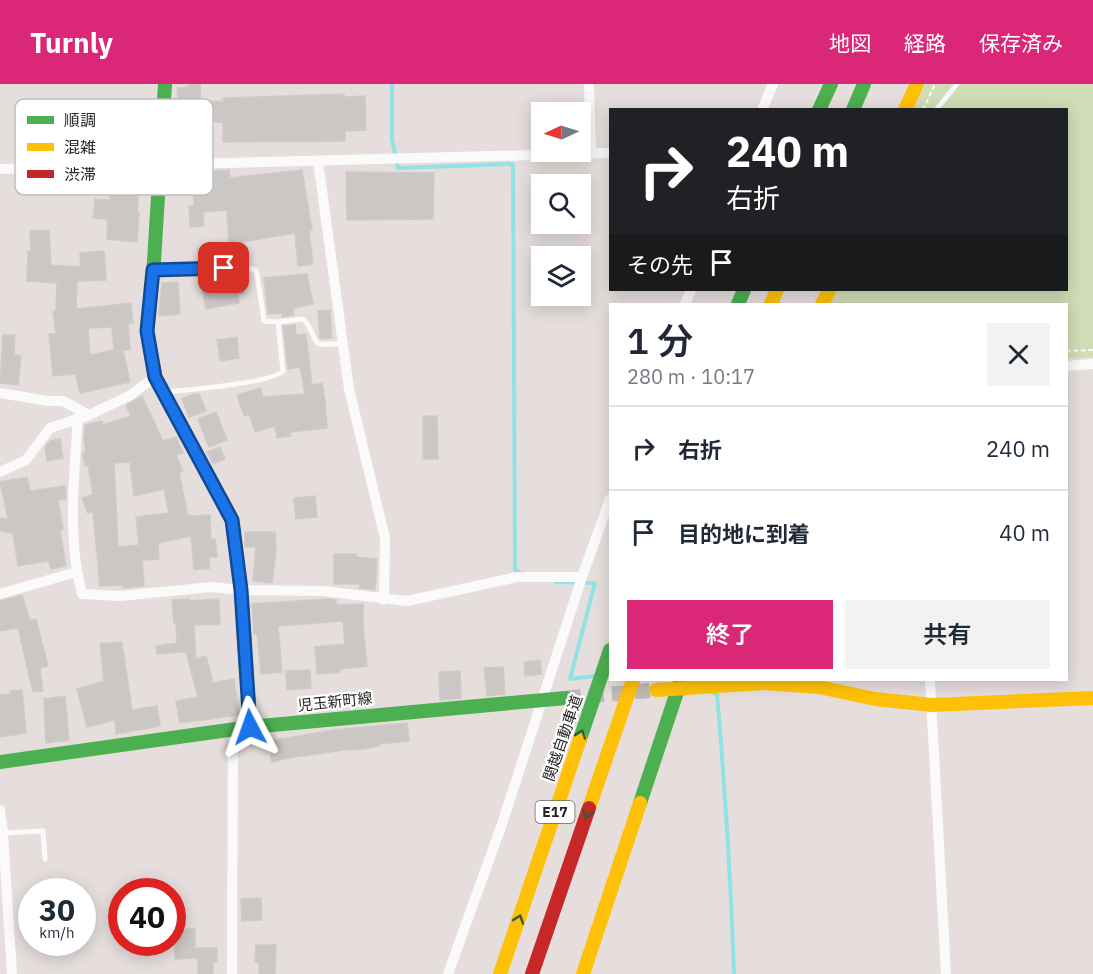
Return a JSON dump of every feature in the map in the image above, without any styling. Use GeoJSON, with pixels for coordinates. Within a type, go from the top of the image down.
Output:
{"type":"FeatureCollection","features":[{"type":"Feature","properties":{"kind":"main road"},"geometry":{"type":"LineString","coordinates":[[164,99],[165,84]]}},
{"type":"Feature","properties":{"kind":"main road"},"geometry":{"type":"LineString","coordinates":[[820,108],[831,84]]}},
{"type":"Feature","properties":{"kind":"main road"},"geometry":{"type":"LineString","coordinates":[[854,108],[864,84]]}},
{"type":"Feature","properties":{"kind":"main road"},"geometry":{"type":"LineString","coordinates":[[907,108],[917,84]]}},
{"type":"Feature","properties":{"kind":"main road"},"geometry":{"type":"LineString","coordinates":[[157,195],[147,331],[155,377],[232,520],[241,590],[250,727]]}},
{"type":"Feature","properties":{"kind":"main road","name":"関越自動車道"},"geometry":{"type":"LineString","coordinates":[[500,974],[609,653]]}},
{"type":"Feature","properties":{"kind":"main road","name":"E17"},"geometry":{"type":"LineString","coordinates":[[532,974],[633,681]]}},
{"type":"Feature","properties":{"kind":"main road"},"geometry":{"type":"LineString","coordinates":[[656,690],[679,684],[765,683],[819,687],[875,699],[932,705],[1093,698]]}},
{"type":"Feature","properties":{"kind":"main road"},"geometry":{"type":"LineString","coordinates":[[583,974],[679,684]]}},
{"type":"Feature","properties":{"kind":"main road","name":"児玉新町線"},"geometry":{"type":"LineString","coordinates":[[0,762],[250,727],[566,698]]}},
{"type":"Feature","properties":{"kind":"street"},"geometry":{"type":"LineString","coordinates":[[589,84],[590,102]]}},
{"type":"Feature","properties":{"kind":"street"},"geometry":{"type":"LineString","coordinates":[[763,108],[773,84]]}},
{"type":"Feature","properties":{"kind":"street"},"geometry":{"type":"LineString","coordinates":[[591,153],[609,153]]}},
{"type":"Feature","properties":{"kind":"street"},"geometry":{"type":"LineString","coordinates":[[213,163],[531,155]]}},
{"type":"Feature","properties":{"kind":"street"},"geometry":{"type":"LineString","coordinates":[[318,160],[349,389],[385,538],[384,600]]}},
{"type":"Feature","properties":{"kind":"street"},"geometry":{"type":"LineString","coordinates":[[0,169],[15,169]]}},
{"type":"Feature","properties":{"kind":"street"},"geometry":{"type":"LineString","coordinates":[[1068,366],[1093,364]]}},
{"type":"Feature","properties":{"kind":"street"},"geometry":{"type":"LineString","coordinates":[[0,472],[26,460],[50,428],[129,396],[155,377]]}},
{"type":"Feature","properties":{"kind":"street"},"geometry":{"type":"LineString","coordinates":[[0,393],[48,401],[63,400],[84,416]]}},
{"type":"Feature","properties":{"kind":"street"},"geometry":{"type":"LineString","coordinates":[[84,416],[73,487],[76,572],[82,594],[120,596],[212,587],[241,590],[323,591],[407,601],[517,577],[582,577]]}},
{"type":"Feature","properties":{"kind":"street"},"geometry":{"type":"LineString","coordinates":[[448,974],[609,502]]}},
{"type":"Feature","properties":{"kind":"street"},"geometry":{"type":"LineString","coordinates":[[0,594],[76,572]]}},
{"type":"Feature","properties":{"kind":"street"},"geometry":{"type":"LineString","coordinates":[[930,681],[946,974]]}},
{"type":"Feature","properties":{"kind":"street"},"geometry":{"type":"LineString","coordinates":[[232,974],[233,729]]}},
{"type":"Feature","properties":{"kind":"street"},"geometry":{"type":"LineString","coordinates":[[0,810],[12,974]]}},
{"type":"Feature","properties":{"kind":"lane"},"geometry":{"type":"LineString","coordinates":[[938,108],[957,84]]}},
{"type":"Feature","properties":{"kind":"lane"},"geometry":{"type":"LineString","coordinates":[[153,270],[248,268],[255,270],[264,321],[303,319],[315,343],[321,346],[343,343]]}},
{"type":"Feature","properties":{"kind":"lane"},"geometry":{"type":"LineString","coordinates":[[164,392],[279,376],[283,371],[278,322]]}},
{"type":"Feature","properties":{"kind":"lane"},"geometry":{"type":"LineString","coordinates":[[3,834],[43,831],[45,858]]}},
{"type":"Feature","properties":{"kind":"path"},"geometry":{"type":"LineString","coordinates":[[924,108],[935,84]]}},
{"type":"Feature","properties":{"kind":"path"},"geometry":{"type":"LineString","coordinates":[[1068,351],[1093,350]]}},
{"type":"Feature","properties":{"kind":"green space"},"geometry":{"type":"Polygon","coordinates":[[[926,84],[1093,84],[1093,357],[1068,358],[1068,303],[830,303],[836,291],[1068,291],[1068,108],[914,108],[926,84]]]}},
{"type":"Feature","properties":{"kind":"building"},"geometry":{"type":"Polygon","coordinates":[[[188,84],[200,84],[201,99],[178,99],[177,88],[188,87],[188,84]]]}},
{"type":"Feature","properties":{"kind":"building"},"geometry":{"type":"Polygon","coordinates":[[[344,94],[344,97],[365,96],[366,130],[345,131],[345,141],[223,142],[223,122],[213,122],[213,101],[223,101],[223,98],[344,94]]]}},
{"type":"Feature","properties":{"kind":"building"},"geometry":{"type":"Polygon","coordinates":[[[229,170],[230,178],[302,170],[312,230],[309,231],[313,264],[298,266],[295,233],[243,242],[244,260],[239,260],[240,263],[225,264],[222,261],[221,249],[229,249],[227,210],[203,212],[204,226],[190,227],[189,206],[194,206],[193,195],[213,195],[213,171],[229,170]]]}},
{"type":"Feature","properties":{"kind":"building"},"geometry":{"type":"Polygon","coordinates":[[[346,172],[434,173],[433,219],[347,220],[346,172]]]}},
{"type":"Feature","properties":{"kind":"building"},"geometry":{"type":"Polygon","coordinates":[[[110,195],[138,195],[137,242],[107,239],[108,219],[93,218],[95,199],[110,200],[110,195]]]}},
{"type":"Feature","properties":{"kind":"building"},"geometry":{"type":"Polygon","coordinates":[[[49,230],[51,265],[81,267],[80,253],[104,251],[106,280],[77,281],[76,309],[131,303],[133,323],[128,323],[130,350],[123,350],[130,382],[80,393],[76,374],[53,376],[49,334],[56,334],[53,312],[56,311],[57,283],[27,281],[28,251],[31,251],[30,231],[49,230]],[[112,327],[88,328],[90,355],[114,350],[112,327]]]}},
{"type":"Feature","properties":{"kind":"building"},"geometry":{"type":"Polygon","coordinates":[[[226,273],[241,273],[244,293],[238,294],[239,303],[206,309],[202,287],[228,283],[226,273]]]}},
{"type":"Feature","properties":{"kind":"building"},"geometry":{"type":"Polygon","coordinates":[[[307,274],[313,304],[293,308],[294,315],[282,317],[282,313],[268,314],[264,278],[307,274]]]}},
{"type":"Feature","properties":{"kind":"building"},"geometry":{"type":"Polygon","coordinates":[[[178,282],[180,314],[159,316],[162,283],[178,282]]]}},
{"type":"Feature","properties":{"kind":"building"},"geometry":{"type":"Polygon","coordinates":[[[330,310],[332,338],[320,339],[318,311],[330,310]]]}},
{"type":"Feature","properties":{"kind":"building"},"geometry":{"type":"Polygon","coordinates":[[[295,325],[296,335],[306,334],[312,385],[322,383],[327,428],[290,432],[291,436],[277,438],[275,426],[255,432],[249,414],[244,416],[237,395],[260,388],[263,397],[305,394],[300,367],[288,369],[283,326],[295,325]]]}},
{"type":"Feature","properties":{"kind":"building"},"geometry":{"type":"Polygon","coordinates":[[[3,335],[15,335],[14,355],[21,356],[18,385],[0,383],[3,335]]]}},
{"type":"Feature","properties":{"kind":"building"},"geometry":{"type":"Polygon","coordinates":[[[237,337],[239,358],[220,361],[217,340],[237,337]]]}},
{"type":"Feature","properties":{"kind":"building"},"geometry":{"type":"Polygon","coordinates":[[[199,394],[206,411],[189,417],[182,399],[199,394]]]}},
{"type":"Feature","properties":{"kind":"building"},"geometry":{"type":"Polygon","coordinates":[[[142,396],[163,441],[176,437],[183,453],[176,455],[183,471],[179,473],[188,516],[210,515],[211,540],[215,539],[217,557],[209,557],[210,568],[194,570],[191,536],[158,543],[159,559],[142,560],[144,586],[124,588],[124,585],[100,586],[93,511],[88,513],[82,498],[93,494],[88,465],[85,466],[83,456],[83,452],[86,451],[85,425],[102,421],[103,425],[131,416],[126,405],[142,396]],[[130,462],[114,463],[118,547],[139,545],[136,517],[169,513],[164,489],[134,496],[130,462]]]}},
{"type":"Feature","properties":{"kind":"building"},"geometry":{"type":"Polygon","coordinates":[[[216,412],[227,440],[209,447],[198,419],[216,412]]]}},
{"type":"Feature","properties":{"kind":"building"},"geometry":{"type":"Polygon","coordinates":[[[423,416],[437,416],[438,459],[423,459],[423,416]]]}},
{"type":"Feature","properties":{"kind":"building"},"geometry":{"type":"Polygon","coordinates":[[[60,439],[63,458],[47,461],[45,448],[50,441],[60,439]]]}},
{"type":"Feature","properties":{"kind":"building"},"geometry":{"type":"Polygon","coordinates":[[[220,447],[225,459],[213,464],[207,452],[220,447]]]}},
{"type":"Feature","properties":{"kind":"building"},"geometry":{"type":"Polygon","coordinates":[[[27,477],[30,491],[65,486],[66,499],[58,500],[66,566],[51,569],[49,561],[18,566],[13,533],[0,531],[0,518],[8,519],[0,482],[27,477]]]}},
{"type":"Feature","properties":{"kind":"building"},"geometry":{"type":"Polygon","coordinates":[[[315,496],[317,517],[296,519],[294,498],[315,496]]]}},
{"type":"Feature","properties":{"kind":"building"},"geometry":{"type":"Polygon","coordinates":[[[245,532],[275,532],[276,552],[272,583],[253,581],[256,547],[245,547],[245,532]]]}},
{"type":"Feature","properties":{"kind":"building"},"geometry":{"type":"Polygon","coordinates":[[[334,554],[356,554],[356,557],[377,559],[375,590],[359,588],[360,584],[334,584],[334,554]]]}},
{"type":"Feature","properties":{"kind":"building"},"geometry":{"type":"Polygon","coordinates":[[[22,595],[30,621],[36,619],[48,666],[40,668],[43,691],[33,692],[18,628],[0,631],[0,601],[22,595]]]}},
{"type":"Feature","properties":{"kind":"building"},"geometry":{"type":"Polygon","coordinates":[[[189,599],[189,601],[219,599],[220,624],[194,625],[196,659],[206,656],[213,683],[234,679],[239,715],[180,723],[176,701],[198,697],[186,652],[157,654],[156,646],[177,643],[172,600],[189,599]]]}},
{"type":"Feature","properties":{"kind":"building"},"geometry":{"type":"Polygon","coordinates":[[[336,600],[336,605],[363,604],[367,666],[317,674],[315,647],[345,644],[343,621],[278,626],[282,672],[261,674],[257,634],[254,634],[252,604],[336,600]]]}},
{"type":"Feature","properties":{"kind":"building"},"geometry":{"type":"Polygon","coordinates":[[[122,642],[132,710],[157,706],[160,726],[116,734],[115,720],[87,727],[77,689],[104,681],[100,644],[122,642]]]}},
{"type":"Feature","properties":{"kind":"building"},"geometry":{"type":"Polygon","coordinates":[[[540,660],[542,674],[525,676],[524,662],[540,660]]]}},
{"type":"Feature","properties":{"kind":"building"},"geometry":{"type":"Polygon","coordinates":[[[503,667],[505,694],[487,696],[484,668],[503,667]]]}},
{"type":"Feature","properties":{"kind":"building"},"geometry":{"type":"Polygon","coordinates":[[[310,670],[311,688],[287,690],[286,671],[310,670]]]}},
{"type":"Feature","properties":{"kind":"building"},"geometry":{"type":"Polygon","coordinates":[[[460,671],[461,698],[440,700],[439,672],[460,671]]]}},
{"type":"Feature","properties":{"kind":"building"},"geometry":{"type":"Polygon","coordinates":[[[22,690],[26,733],[0,737],[0,695],[22,690]]]}},
{"type":"Feature","properties":{"kind":"building"},"geometry":{"type":"Polygon","coordinates":[[[65,696],[69,740],[46,743],[44,699],[65,696]]]}},
{"type":"Feature","properties":{"kind":"building"},"geometry":{"type":"Polygon","coordinates":[[[407,723],[409,741],[272,762],[269,741],[333,730],[407,723]]]}},
{"type":"Feature","properties":{"kind":"building"},"geometry":{"type":"Polygon","coordinates":[[[261,898],[262,920],[242,921],[241,899],[261,898]]]}},
{"type":"Feature","properties":{"kind":"building"},"geometry":{"type":"Polygon","coordinates":[[[186,929],[195,929],[195,948],[217,948],[217,962],[213,962],[213,974],[198,974],[198,958],[175,959],[175,956],[186,956],[186,929]]]}},
{"type":"Feature","properties":{"kind":"building"},"geometry":{"type":"Polygon","coordinates":[[[256,945],[276,945],[275,974],[259,974],[259,963],[255,962],[256,945]]]}},
{"type":"Feature","properties":{"kind":"waterway"},"geometry":{"type":"LineString","coordinates":[[392,84],[392,139],[398,168],[513,164],[515,570],[523,574]]}},
{"type":"Feature","properties":{"kind":"waterway"},"geometry":{"type":"LineString","coordinates":[[556,582],[595,583],[570,679],[595,676]]}},
{"type":"Feature","properties":{"kind":"waterway"},"geometry":{"type":"LineString","coordinates":[[714,693],[717,694],[723,764],[734,974]]}},
{"type":"Feature","properties":{"kind":"tunnel"},"geometry":{"type":"LineString","coordinates":[[566,698],[656,690]]}},
{"type":"Feature","properties":{"kind":"traffic: fast"},"geometry":{"type":"LineString","coordinates":[[164,99],[165,84]]}},
{"type":"Feature","properties":{"kind":"traffic: fast"},"geometry":{"type":"LineString","coordinates":[[820,108],[831,84]]}},
{"type":"Feature","properties":{"kind":"traffic: fast"},"geometry":{"type":"LineString","coordinates":[[854,108],[864,84]]}},
{"type":"Feature","properties":{"kind":"traffic: fast"},"geometry":{"type":"LineString","coordinates":[[158,195],[147,331],[155,377],[232,520],[241,590],[250,727]]}},
{"type":"Feature","properties":{"kind":"traffic: fast"},"geometry":{"type":"LineString","coordinates":[[738,303],[744,291]]}},
{"type":"Feature","properties":{"kind":"traffic: fast"},"geometry":{"type":"LineString","coordinates":[[580,739],[609,653]]}},
{"type":"Feature","properties":{"kind":"traffic: fast"},"geometry":{"type":"LineString","coordinates":[[640,803],[681,681]]}},
{"type":"Feature","properties":{"kind":"traffic: fast"},"geometry":{"type":"LineString","coordinates":[[0,762],[250,727],[566,698]]}},
{"type":"Feature","properties":{"kind":"traffic: slow"},"geometry":{"type":"LineString","coordinates":[[906,108],[917,84]]}},
{"type":"Feature","properties":{"kind":"traffic: slow"},"geometry":{"type":"LineString","coordinates":[[771,303],[777,291]]}},
{"type":"Feature","properties":{"kind":"traffic: slow"},"geometry":{"type":"LineString","coordinates":[[822,303],[828,291]]}},
{"type":"Feature","properties":{"kind":"traffic: slow"},"geometry":{"type":"LineString","coordinates":[[589,808],[633,681]]}},
{"type":"Feature","properties":{"kind":"traffic: slow"},"geometry":{"type":"LineString","coordinates":[[656,690],[765,683],[819,687],[875,699],[932,705],[1093,698]]}},
{"type":"Feature","properties":{"kind":"traffic: slow"},"geometry":{"type":"LineString","coordinates":[[500,974],[580,739]]}},
{"type":"Feature","properties":{"kind":"traffic: slow"},"geometry":{"type":"LineString","coordinates":[[583,974],[640,803]]}},
{"type":"Feature","properties":{"kind":"traffic: jam"},"geometry":{"type":"LineString","coordinates":[[532,974],[589,808]]}},
{"type":"Feature","properties":{"kind":"route"},"geometry":{"type":"LineString","coordinates":[[224,268],[153,270],[147,331],[155,377],[232,520],[241,590],[250,727]]}}]}
